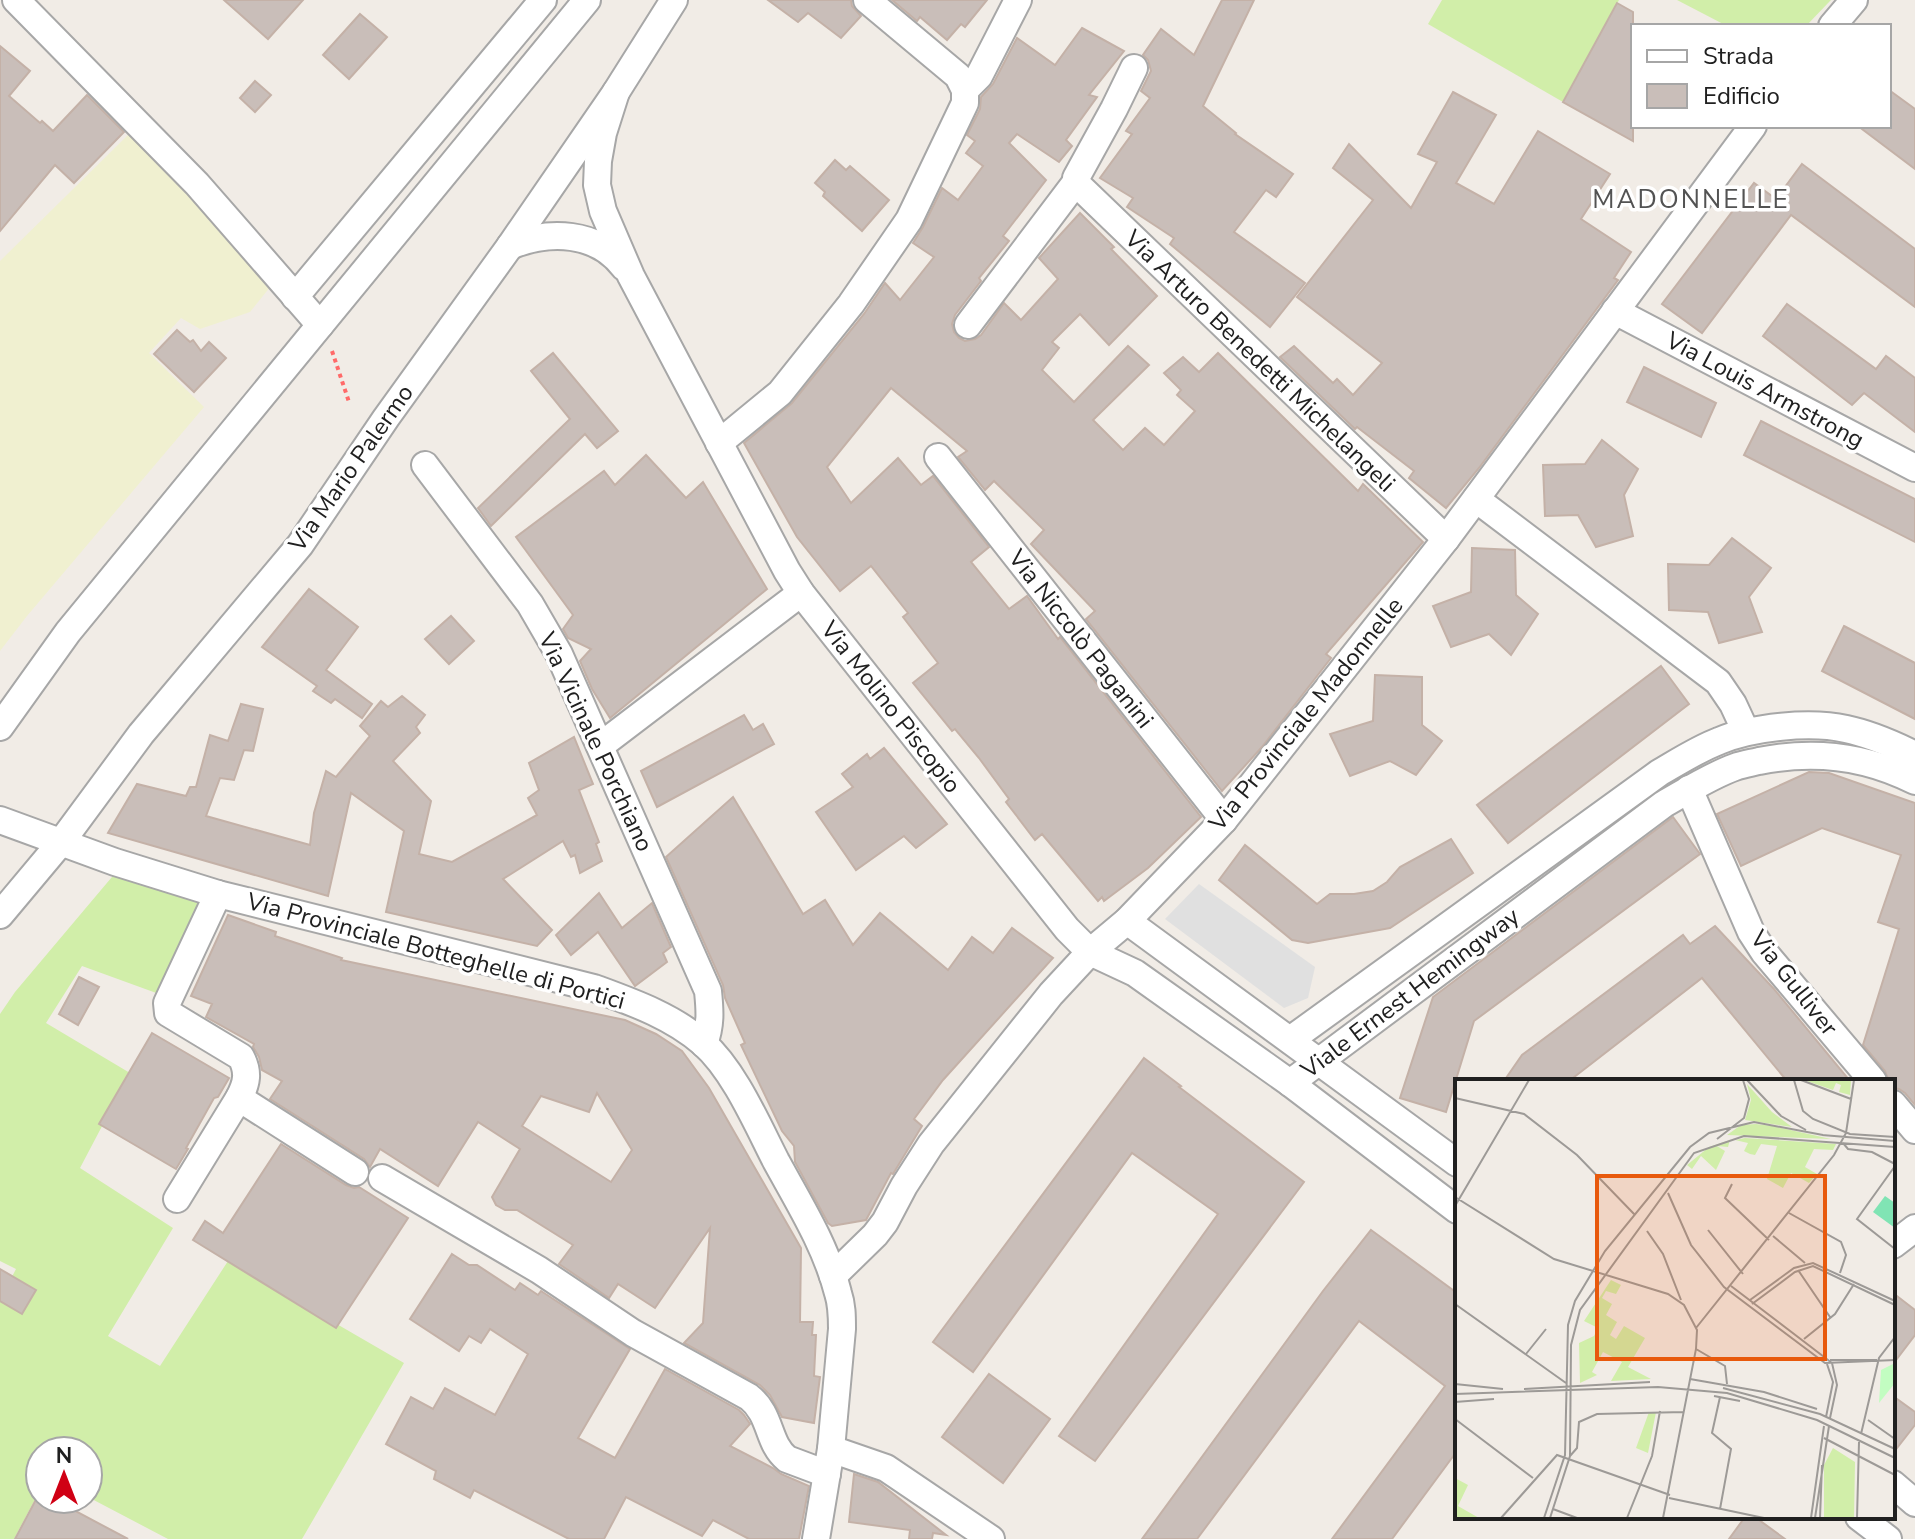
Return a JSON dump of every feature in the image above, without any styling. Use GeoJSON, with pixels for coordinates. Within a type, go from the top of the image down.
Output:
{"type":"FeatureCollection","features":[{"type":"Feature","properties":{"kind":"street"},"geometry":{"type":"LineString","coordinates":[[16,0],[197,184],[295,297],[322,334]]}},
{"type":"Feature","properties":{"kind":"street"},"geometry":{"type":"LineString","coordinates":[[295,297],[543,0]]}},
{"type":"Feature","properties":{"kind":"street"},"geometry":{"type":"LineString","coordinates":[[0,727],[68,632],[322,334],[587,0]]}},
{"type":"Feature","properties":{"kind":"street","name":"Via Mario Palermo"},"geometry":{"type":"LineString","coordinates":[[0,915],[62,841],[141,734],[300,545],[616,92],[674,0]]}},
{"type":"Feature","properties":{"kind":"street"},"geometry":{"type":"LineString","coordinates":[[719,443],[780,393],[851,304],[909,220],[965,103],[965,90],[958,76],[867,0]]}},
{"type":"Feature","properties":{"kind":"street"},"geometry":{"type":"LineString","coordinates":[[965,90],[979,76],[1018,0]]}},
{"type":"Feature","properties":{"kind":"street"},"geometry":{"type":"LineString","coordinates":[[1834,24],[1854,0]]}},
{"type":"Feature","properties":{"kind":"street"},"geometry":{"type":"LineString","coordinates":[[968,325],[1076,182],[1134,68]]}},
{"type":"Feature","properties":{"kind":"street","name":"Via Molino Piscopio"},"geometry":{"type":"LineString","coordinates":[[616,92],[598,161],[597,185],[603,211],[631,276],[792,581],[1067,929],[1090,952]]}},
{"type":"Feature","properties":{"kind":"street","name":"Via Provinciale Madonnelle"},"geometry":{"type":"LineString","coordinates":[[833,1276],[875,1235],[931,1144],[1051,994],[1090,952],[1127,921],[1224,820],[1446,539],[1752,128]]}},
{"type":"Feature","properties":{"kind":"street","name":"Via Arturo Benedetti Michelangeli"},"geometry":{"type":"LineString","coordinates":[[1076,182],[1446,539]]}},
{"type":"Feature","properties":{"kind":"street","name":"Via Molino Piscopio"},"geometry":{"type":"LineString","coordinates":[[510,246],[529,238],[560,235],[594,242],[614,254],[631,276]]}},
{"type":"Feature","properties":{"kind":"street","name":"Via Louis Armstrong"},"geometry":{"type":"LineString","coordinates":[[1615,311],[1915,468]]}},
{"type":"Feature","properties":{"kind":"street","name":"Via Niccolò Paganini"},"geometry":{"type":"LineString","coordinates":[[938,457],[1224,820]]}},
{"type":"Feature","properties":{"kind":"street","name":"Via Vicinale Porchiano"},"geometry":{"type":"LineString","coordinates":[[425,465],[530,604],[559,654],[708,991],[711,1016],[704,1044]]}},
{"type":"Feature","properties":{"kind":"street"},"geometry":{"type":"LineString","coordinates":[[1476,499],[1718,682],[1746,732]]}},
{"type":"Feature","properties":{"kind":"street"},"geometry":{"type":"LineString","coordinates":[[600,746],[801,593]]}},
{"type":"Feature","properties":{"kind":"street","name":"Viale Ernest Hemingway"},"geometry":{"type":"LineString","coordinates":[[1290,1083],[1290,1040],[1659,773],[1718,741],[1746,732],[1779,727],[1843,728],[1877,738],[1915,755]]}},
{"type":"Feature","properties":{"kind":"street","name":"Viale Ernest Hemingway"},"geometry":{"type":"LineString","coordinates":[[1290,1083],[1664,804],[1689,789],[1737,766],[1779,757],[1816,755],[1855,759],[1915,781]]}},
{"type":"Feature","properties":{"kind":"street","name":"Via Gulliver"},"geometry":{"type":"LineString","coordinates":[[1689,789],[1751,932],[1764,952],[1871,1079]]}},
{"type":"Feature","properties":{"kind":"street","name":"Via Provinciale Botteghelle di Portici"},"geometry":{"type":"LineString","coordinates":[[0,820],[115,862],[218,894],[594,988],[634,1002],[675,1023],[704,1044],[734,1080],[818,1240],[842,1309],[829,1462],[816,1539]]}},
{"type":"Feature","properties":{"kind":"street","name":"Via Provinciale Botteghelle di Portici"},"geometry":{"type":"LineString","coordinates":[[177,1199],[245,1088],[247,1076],[247,1067],[241,1057],[168,1013],[166,1006],[218,894]]}},
{"type":"Feature","properties":{"kind":"street"},"geometry":{"type":"LineString","coordinates":[[1127,921],[1455,1162]]}},
{"type":"Feature","properties":{"kind":"street"},"geometry":{"type":"LineString","coordinates":[[1090,952],[1135,973],[1290,1083],[1455,1208]]}},
{"type":"Feature","properties":{"kind":"street"},"geometry":{"type":"LineString","coordinates":[[239,1098],[355,1172]]}},
{"type":"Feature","properties":{"kind":"street"},"geometry":{"type":"LineString","coordinates":[[1895,1106],[1915,1130]]}},
{"type":"Feature","properties":{"kind":"street"},"geometry":{"type":"LineString","coordinates":[[382,1178],[539,1270],[633,1333],[749,1397],[758,1404],[781,1454],[787,1459],[886,1468],[991,1539]]}},
{"type":"Feature","properties":{"kind":"street"},"geometry":{"type":"LineString","coordinates":[[1895,1243],[1915,1228]]}},
{"type":"Feature","properties":{"kind":"street"},"geometry":{"type":"LineString","coordinates":[[1895,1486],[1915,1503]]}},
{"type":"Feature","properties":{"kind":"street"},"geometry":{"type":"LineString","coordinates":[[947,1539],[950,1513]]}},
{"type":"Feature","properties":{"kind":"street"},"geometry":{"type":"LineString","coordinates":[[1862,1519],[1888,1539]]}},
{"type":"Feature","properties":{"kind":"path"},"geometry":{"type":"LineString","coordinates":[[322,334],[332,349],[349,402]]}},
{"type":"Feature","properties":{"kind":"green space"},"geometry":{"type":"Polygon","coordinates":[[[1442,0],[1619,0],[1563,102],[1428,24],[1442,0]]]}},
{"type":"Feature","properties":{"kind":"green space"},"geometry":{"type":"Polygon","coordinates":[[[1677,0],[1831,0],[1808,24],[1723,24],[1677,0]]]}},
{"type":"Feature","properties":{"kind":"green space"},"geometry":{"type":"Polygon","coordinates":[[[131,132],[271,286],[250,312],[200,329],[181,318],[149,353],[204,407],[0,651],[0,261],[131,132]]]}},
{"type":"Feature","properties":{"kind":"green space"},"geometry":{"type":"Polygon","coordinates":[[[117,871],[204,901],[159,994],[82,966],[46,1023],[130,1073],[80,1168],[173,1228],[108,1336],[160,1366],[228,1261],[404,1363],[302,1539],[168,1539],[104,1505],[104,1435],[24,1435],[24,1515],[27,1515],[14,1539],[0,1539],[0,1300],[16,1269],[0,1261],[0,1014],[117,871]]]}},
{"type":"Feature","properties":{"kind":"shaded area"},"geometry":{"type":"Polygon","coordinates":[[[1199,884],[1315,967],[1308,998],[1284,1008],[1165,919],[1199,884]]]}},
{"type":"Feature","properties":{"kind":"building"},"geometry":{"type":"Polygon","coordinates":[[[224,0],[303,0],[268,39],[224,0]]]}},
{"type":"Feature","properties":{"kind":"building"},"geometry":{"type":"Polygon","coordinates":[[[768,0],[851,0],[861,16],[841,38],[808,13],[798,22],[768,0]]]}},
{"type":"Feature","properties":{"kind":"building"},"geometry":{"type":"Polygon","coordinates":[[[892,0],[987,0],[965,27],[961,24],[947,40],[920,17],[917,21],[892,0]]]}},
{"type":"Feature","properties":{"kind":"building"},"geometry":{"type":"Polygon","coordinates":[[[1222,0],[1254,0],[1203,106],[1235,134],[1293,174],[1276,197],[1266,190],[1234,232],[1305,283],[1270,327],[1170,244],[1174,238],[1127,207],[1133,198],[1100,178],[1132,134],[1126,131],[1150,98],[1141,91],[1151,71],[1143,55],[1161,29],[1194,55],[1222,0]]]}},
{"type":"Feature","properties":{"kind":"building"},"geometry":{"type":"Polygon","coordinates":[[[1617,3],[1633,12],[1633,141],[1563,102],[1617,3]]]}},
{"type":"Feature","properties":{"kind":"building"},"geometry":{"type":"Polygon","coordinates":[[[360,14],[387,37],[349,79],[323,55],[360,14]]]}},
{"type":"Feature","properties":{"kind":"building"},"geometry":{"type":"Polygon","coordinates":[[[1082,28],[1124,51],[1089,95],[1097,97],[1066,140],[1072,146],[1059,162],[1017,134],[1009,143],[1046,180],[1003,236],[1009,241],[979,278],[981,281],[955,315],[952,324],[954,332],[965,341],[975,339],[1004,303],[1021,320],[1058,279],[1039,258],[1080,213],[1157,296],[1109,345],[1080,314],[1052,342],[1059,348],[1042,370],[1074,402],[1128,346],[1149,365],[1093,420],[1123,450],[1145,428],[1164,445],[1195,411],[1177,395],[1181,390],[1164,373],[1183,357],[1199,372],[1218,353],[1358,491],[1363,484],[1423,542],[1326,654],[1331,658],[1262,747],[1222,791],[1086,619],[1095,611],[1031,544],[1044,530],[994,481],[985,490],[958,457],[967,451],[891,388],[827,467],[851,503],[898,458],[921,485],[933,476],[989,547],[971,562],[1009,609],[1027,596],[1201,817],[1148,868],[1104,901],[1102,897],[1098,901],[1042,834],[1035,840],[1006,802],[1009,799],[979,758],[955,729],[952,731],[913,683],[938,663],[903,617],[908,613],[871,566],[840,591],[797,537],[744,443],[792,403],[885,283],[900,300],[934,257],[913,243],[942,188],[958,200],[983,166],[966,153],[975,141],[967,135],[980,109],[981,97],[993,84],[1017,38],[1055,65],[1082,28]]]}},
{"type":"Feature","properties":{"kind":"building"},"geometry":{"type":"Polygon","coordinates":[[[0,46],[30,71],[9,96],[40,123],[42,121],[53,131],[87,95],[124,132],[74,183],[55,165],[0,231],[0,46]]]}},
{"type":"Feature","properties":{"kind":"building"},"geometry":{"type":"Polygon","coordinates":[[[255,81],[271,95],[255,112],[240,98],[255,81]]]}},
{"type":"Feature","properties":{"kind":"building"},"geometry":{"type":"Polygon","coordinates":[[[1891,91],[1915,109],[1915,169],[1861,128],[1891,128],[1891,91]]]}},
{"type":"Feature","properties":{"kind":"building"},"geometry":{"type":"Polygon","coordinates":[[[1453,92],[1496,115],[1456,183],[1494,204],[1538,131],[1610,174],[1581,219],[1631,252],[1614,278],[1618,280],[1446,508],[1409,478],[1414,471],[1357,427],[1355,429],[1280,357],[1294,346],[1333,383],[1337,379],[1353,395],[1382,363],[1297,297],[1373,200],[1333,168],[1349,144],[1411,208],[1437,162],[1418,154],[1453,92]]]}},
{"type":"Feature","properties":{"kind":"building"},"geometry":{"type":"Polygon","coordinates":[[[835,160],[846,170],[850,166],[889,200],[862,231],[823,196],[825,192],[815,183],[835,160]]]}},
{"type":"Feature","properties":{"kind":"building"},"geometry":{"type":"Polygon","coordinates":[[[1802,164],[1915,249],[1915,307],[1791,215],[1702,333],[1662,304],[1754,183],[1776,199],[1802,164]]]}},
{"type":"Feature","properties":{"kind":"building"},"geometry":{"type":"Polygon","coordinates":[[[1787,304],[1876,369],[1886,356],[1915,378],[1915,432],[1864,393],[1852,405],[1763,336],[1787,304]]]}},
{"type":"Feature","properties":{"kind":"building"},"geometry":{"type":"Polygon","coordinates":[[[177,330],[190,342],[193,340],[201,351],[209,342],[226,358],[194,392],[154,354],[177,330]]]}},
{"type":"Feature","properties":{"kind":"building"},"geometry":{"type":"Polygon","coordinates":[[[553,353],[618,431],[597,448],[585,434],[491,526],[478,508],[570,419],[531,371],[553,353]]]}},
{"type":"Feature","properties":{"kind":"building"},"geometry":{"type":"Polygon","coordinates":[[[1644,367],[1716,403],[1701,437],[1627,402],[1644,367]]]}},
{"type":"Feature","properties":{"kind":"building"},"geometry":{"type":"Polygon","coordinates":[[[1761,421],[1915,499],[1915,542],[1744,455],[1761,421]]]}},
{"type":"Feature","properties":{"kind":"building"},"geometry":{"type":"Polygon","coordinates":[[[1602,440],[1638,469],[1624,495],[1633,536],[1596,547],[1578,515],[1545,516],[1543,465],[1585,464],[1602,440]]]}},
{"type":"Feature","properties":{"kind":"building"},"geometry":{"type":"Polygon","coordinates":[[[646,455],[686,498],[703,482],[767,589],[610,718],[592,689],[580,661],[591,649],[568,638],[563,629],[573,615],[516,537],[604,471],[615,485],[646,455]]]}},
{"type":"Feature","properties":{"kind":"building"},"geometry":{"type":"Polygon","coordinates":[[[1732,538],[1771,568],[1749,597],[1762,632],[1719,643],[1708,612],[1669,610],[1668,564],[1709,565],[1732,538]]]}},
{"type":"Feature","properties":{"kind":"building"},"geometry":{"type":"Polygon","coordinates":[[[1472,548],[1515,550],[1516,595],[1538,614],[1511,655],[1489,634],[1451,647],[1433,606],[1471,592],[1472,548]]]}},
{"type":"Feature","properties":{"kind":"building"},"geometry":{"type":"Polygon","coordinates":[[[309,589],[358,627],[326,670],[372,704],[362,718],[335,699],[331,703],[313,691],[317,686],[262,647],[309,589]]]}},
{"type":"Feature","properties":{"kind":"building"},"geometry":{"type":"Polygon","coordinates":[[[451,616],[474,641],[449,664],[425,639],[451,616]]]}},
{"type":"Feature","properties":{"kind":"building"},"geometry":{"type":"Polygon","coordinates":[[[1844,626],[1915,663],[1915,719],[1822,671],[1844,626]]]}},
{"type":"Feature","properties":{"kind":"building"},"geometry":{"type":"Polygon","coordinates":[[[1661,666],[1689,704],[1508,843],[1477,805],[1661,666]]]}},
{"type":"Feature","properties":{"kind":"building"},"geometry":{"type":"Polygon","coordinates":[[[1375,675],[1422,677],[1422,725],[1442,741],[1416,775],[1390,761],[1350,776],[1330,734],[1373,721],[1375,675]]]}},
{"type":"Feature","properties":{"kind":"building"},"geometry":{"type":"Polygon","coordinates":[[[402,696],[425,715],[416,727],[420,733],[393,761],[431,801],[419,854],[452,862],[537,815],[528,798],[539,790],[529,763],[574,737],[593,784],[579,790],[599,842],[596,844],[602,861],[580,873],[575,855],[571,857],[563,841],[503,879],[552,930],[537,946],[386,912],[404,831],[351,793],[328,896],[108,833],[137,784],[186,796],[190,787],[196,787],[210,735],[228,741],[241,704],[263,709],[253,751],[244,750],[234,780],[220,778],[206,816],[310,845],[314,813],[326,771],[336,777],[370,736],[360,726],[381,701],[388,707],[402,696]]]}},
{"type":"Feature","properties":{"kind":"building"},"geometry":{"type":"Polygon","coordinates":[[[744,715],[753,730],[763,724],[774,744],[657,807],[641,771],[744,715]]]}},
{"type":"Feature","properties":{"kind":"building"},"geometry":{"type":"Polygon","coordinates":[[[884,748],[947,824],[916,848],[904,836],[856,870],[816,812],[853,787],[842,774],[867,754],[870,759],[884,748]]]}},
{"type":"Feature","properties":{"kind":"building"},"geometry":{"type":"Polygon","coordinates":[[[1809,772],[1829,773],[1915,803],[1915,1105],[1905,1093],[1895,1088],[1895,1079],[1888,1079],[1863,1045],[1899,929],[1878,922],[1901,855],[1822,828],[1741,866],[1717,814],[1809,772]]]}},
{"type":"Feature","properties":{"kind":"building"},"geometry":{"type":"Polygon","coordinates":[[[733,797],[803,914],[825,900],[853,945],[880,913],[948,970],[972,937],[993,953],[1012,928],[1053,958],[943,1080],[914,1119],[922,1126],[891,1173],[866,1220],[832,1226],[828,1223],[795,1162],[794,1146],[782,1131],[741,1045],[745,1043],[725,998],[723,985],[666,857],[733,797]]]}},
{"type":"Feature","properties":{"kind":"building"},"geometry":{"type":"Polygon","coordinates":[[[1673,817],[1700,854],[1474,1021],[1446,1112],[1400,1098],[1433,997],[1673,817]]]}},
{"type":"Feature","properties":{"kind":"building"},"geometry":{"type":"Polygon","coordinates":[[[1451,839],[1473,873],[1390,928],[1308,943],[1292,940],[1219,880],[1245,845],[1317,904],[1330,894],[1373,891],[1387,882],[1400,867],[1451,839]]]}},
{"type":"Feature","properties":{"kind":"building"},"geometry":{"type":"Polygon","coordinates":[[[599,893],[622,928],[652,903],[671,947],[663,953],[667,962],[635,986],[598,932],[571,955],[556,935],[599,893]]]}},
{"type":"Feature","properties":{"kind":"building"},"geometry":{"type":"Polygon","coordinates":[[[228,915],[341,960],[625,1020],[656,1034],[682,1051],[709,1088],[801,1248],[800,1322],[813,1322],[812,1335],[816,1335],[814,1376],[820,1377],[814,1423],[782,1417],[770,1395],[760,1385],[684,1343],[703,1323],[710,1228],[655,1308],[618,1284],[609,1298],[559,1264],[573,1245],[517,1210],[505,1210],[496,1205],[492,1197],[520,1149],[478,1122],[438,1186],[380,1149],[370,1167],[364,1159],[270,1099],[282,1081],[262,1070],[254,1044],[206,1017],[212,1004],[191,996],[228,915]],[[597,1093],[589,1112],[541,1096],[522,1126],[611,1182],[632,1150],[597,1093]]]}},
{"type":"Feature","properties":{"kind":"building"},"geometry":{"type":"Polygon","coordinates":[[[1715,926],[1774,989],[1848,1079],[1785,1079],[1702,978],[1572,1079],[1505,1079],[1522,1055],[1683,935],[1690,944],[1715,926]]]}},
{"type":"Feature","properties":{"kind":"building"},"geometry":{"type":"Polygon","coordinates":[[[79,977],[99,987],[78,1025],[59,1014],[79,977]]]}},
{"type":"Feature","properties":{"kind":"building"},"geometry":{"type":"Polygon","coordinates":[[[152,1033],[229,1078],[218,1097],[214,1098],[176,1169],[99,1124],[152,1033]]]}},
{"type":"Feature","properties":{"kind":"building"},"geometry":{"type":"Polygon","coordinates":[[[1144,1058],[1304,1182],[1095,1461],[1059,1436],[1218,1214],[1132,1153],[973,1372],[933,1342],[1144,1058]]]}},
{"type":"Feature","properties":{"kind":"building"},"geometry":{"type":"Polygon","coordinates":[[[281,1144],[346,1185],[359,1187],[408,1218],[336,1328],[193,1240],[205,1221],[223,1233],[281,1144]]]}},
{"type":"Feature","properties":{"kind":"building"},"geometry":{"type":"Polygon","coordinates":[[[1371,1230],[1455,1292],[1455,1454],[1392,1539],[1332,1539],[1445,1386],[1359,1321],[1197,1539],[1142,1539],[1371,1230]]]}},
{"type":"Feature","properties":{"kind":"building"},"geometry":{"type":"Polygon","coordinates":[[[452,1254],[469,1265],[477,1265],[515,1290],[520,1283],[538,1295],[541,1291],[630,1349],[578,1438],[615,1458],[665,1369],[744,1415],[750,1424],[730,1446],[809,1486],[799,1539],[749,1539],[713,1520],[702,1536],[626,1497],[604,1539],[569,1539],[474,1490],[470,1498],[434,1479],[436,1471],[386,1444],[411,1397],[433,1409],[445,1388],[495,1415],[528,1354],[490,1329],[481,1343],[469,1336],[459,1351],[410,1319],[452,1254]]]}},
{"type":"Feature","properties":{"kind":"building"},"geometry":{"type":"Polygon","coordinates":[[[0,1269],[36,1290],[22,1314],[0,1301],[0,1269]]]}},
{"type":"Feature","properties":{"kind":"building"},"geometry":{"type":"Polygon","coordinates":[[[1895,1295],[1915,1310],[1915,1335],[1895,1361],[1895,1295]]]}},
{"type":"Feature","properties":{"kind":"building"},"geometry":{"type":"Polygon","coordinates":[[[989,1374],[1050,1419],[1003,1483],[942,1437],[989,1374]]]}},
{"type":"Feature","properties":{"kind":"building"},"geometry":{"type":"Polygon","coordinates":[[[1895,1397],[1915,1412],[1915,1425],[1895,1450],[1895,1397]]]}},
{"type":"Feature","properties":{"kind":"building"},"geometry":{"type":"Polygon","coordinates":[[[854,1474],[878,1482],[946,1535],[933,1533],[932,1539],[909,1539],[910,1530],[849,1522],[854,1474]]]}},
{"type":"Feature","properties":{"kind":"building"},"geometry":{"type":"Polygon","coordinates":[[[28,1515],[83,1515],[128,1539],[15,1539],[28,1515]]]}},
{"type":"Feature","properties":{"kind":"building"},"geometry":{"type":"Polygon","coordinates":[[[1744,1519],[1758,1519],[1785,1539],[1729,1539],[1744,1519]]]}},
{"type":"Feature","properties":{"kind":"district","name":"MADONNELLE"},"geometry":{"type":"Point","coordinates":[1691,199]}}]}
